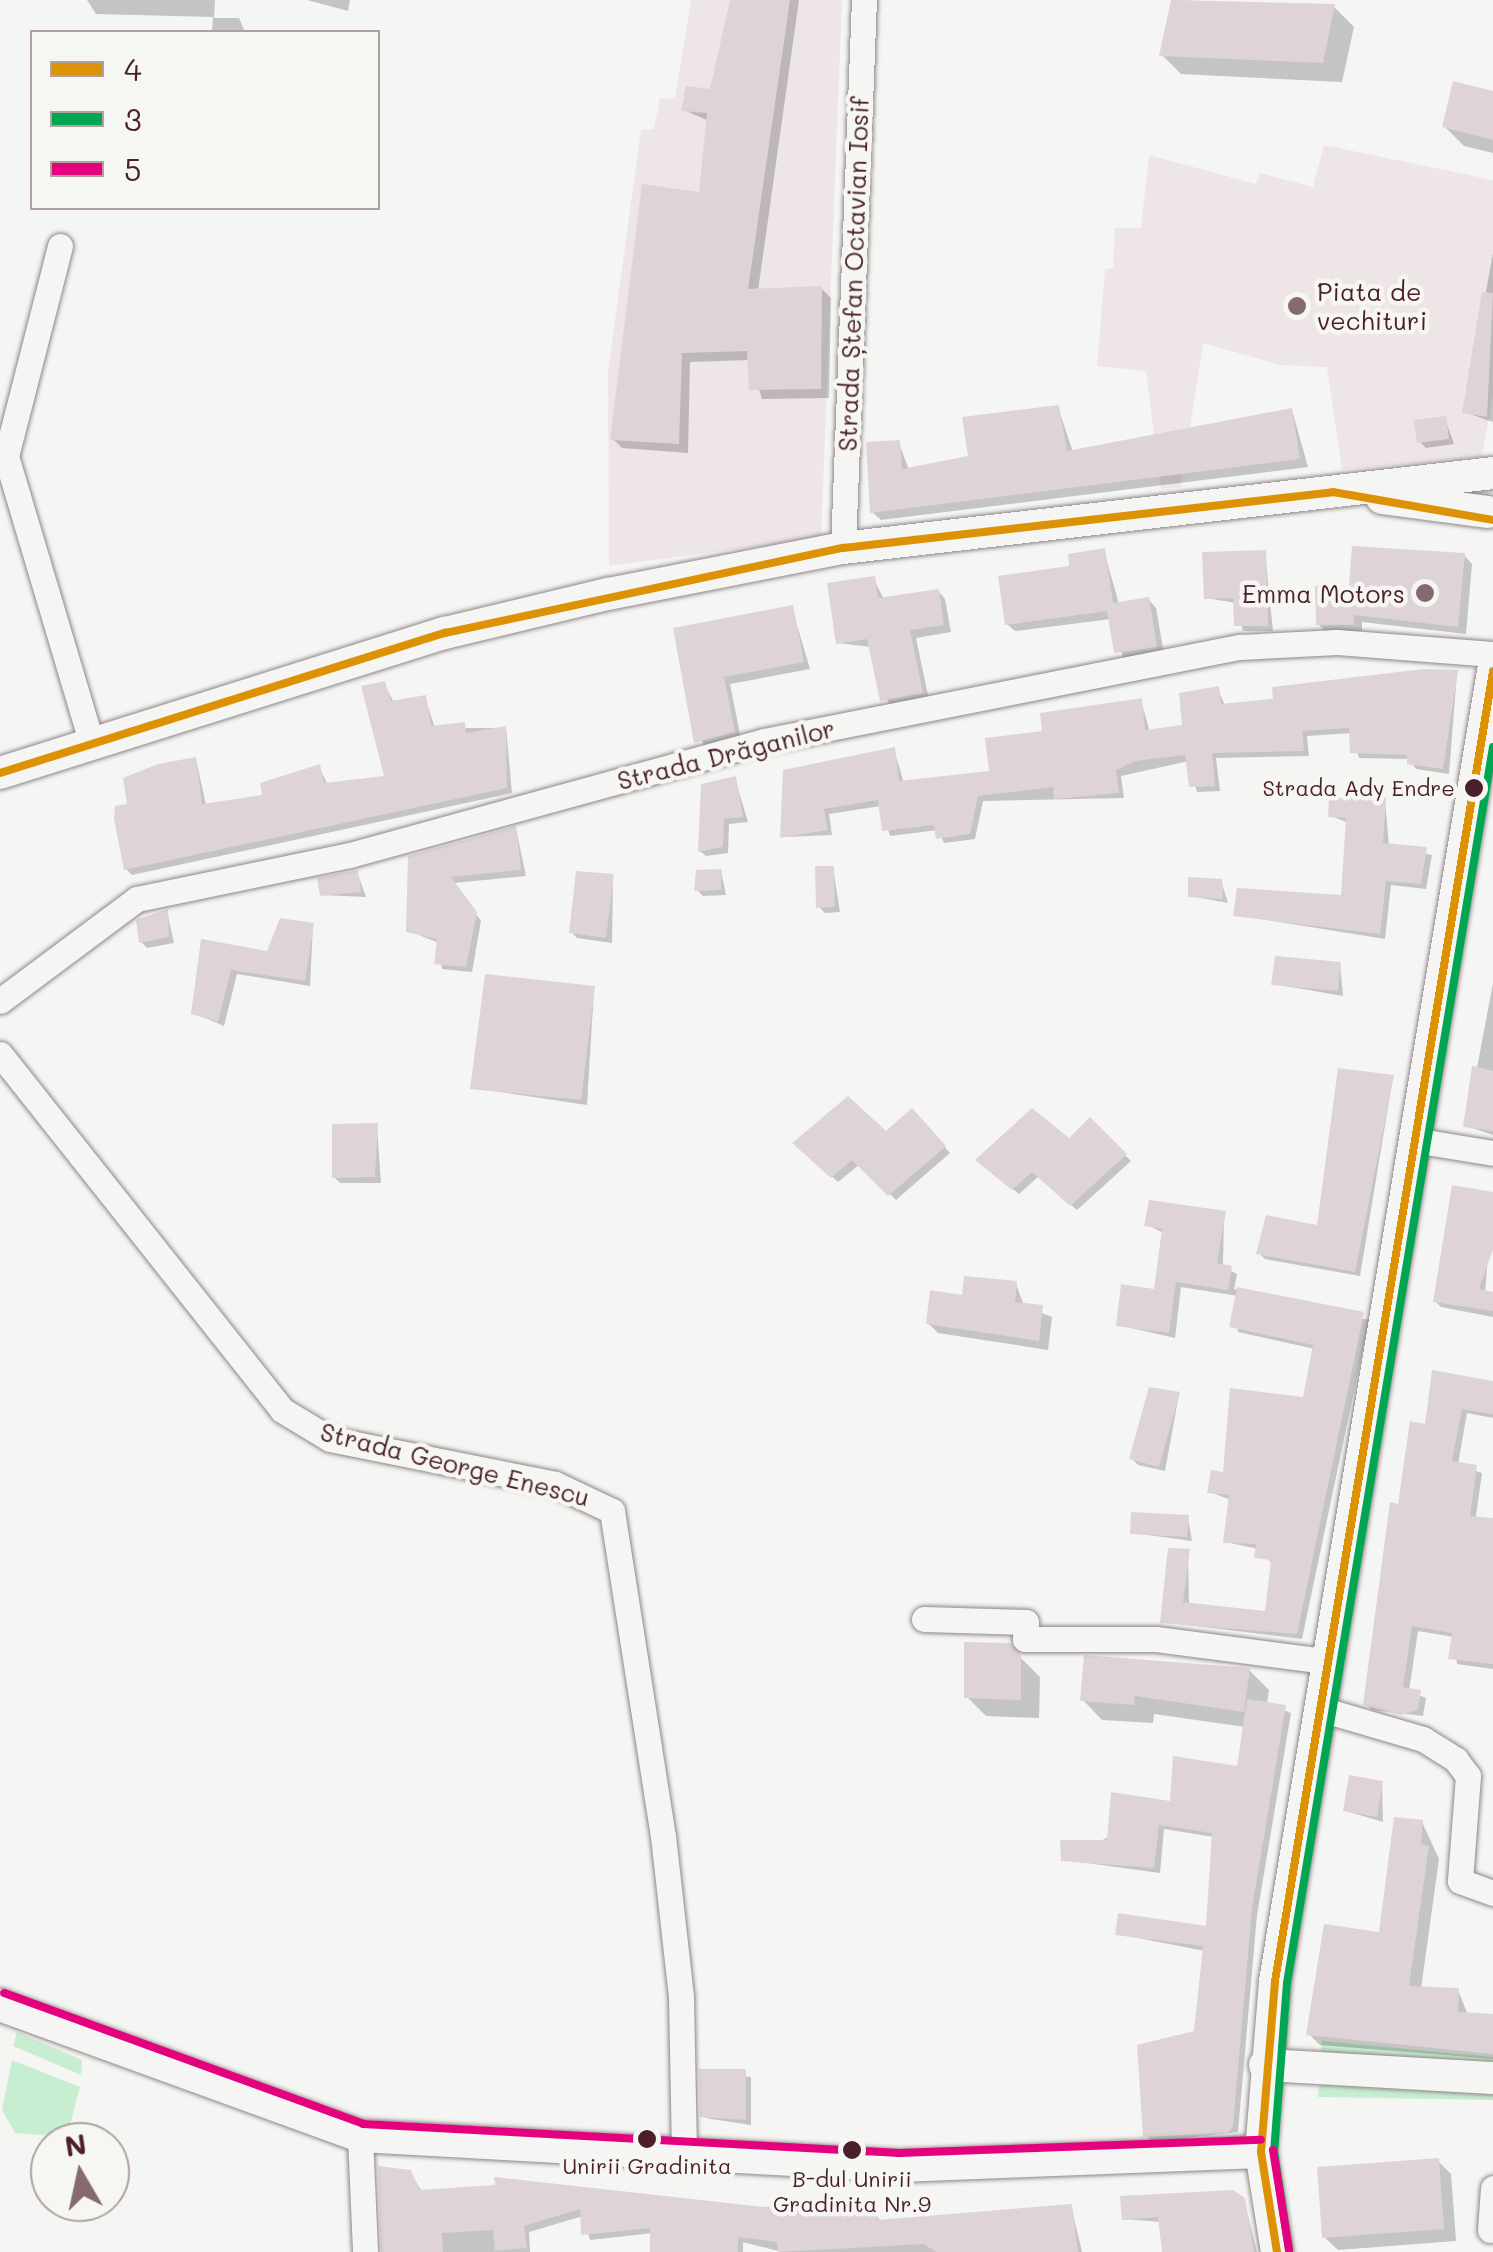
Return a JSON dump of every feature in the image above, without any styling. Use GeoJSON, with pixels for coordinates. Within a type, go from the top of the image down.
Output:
{"type":"FeatureCollection","features":[{"type":"Feature","properties":{"kind":"main road"},"geometry":{"type":"LineString","coordinates":[[0,772],[445,633],[843,548],[1333,492],[1493,475],[1490,516],[1333,492]]}},
{"type":"Feature","properties":{"kind":"main road"},"geometry":{"type":"LineString","coordinates":[[1277,2252],[1261,2152],[1265,2065],[1420,1141],[1493,671]]}},
{"type":"Feature","properties":{"kind":"main road"},"geometry":{"type":"LineString","coordinates":[[0,2005],[360,2136],[899,2166],[1261,2152]]}},
{"type":"Feature","properties":{"kind":"main road"},"geometry":{"type":"LineString","coordinates":[[1265,2065],[1493,2078]]}},
{"type":"Feature","properties":{"kind":"street","name":"Strada Ștefan Octavian Iosif"},"geometry":{"type":"LineString","coordinates":[[843,548],[864,0]]}},
{"type":"Feature","properties":{"kind":"street"},"geometry":{"type":"LineString","coordinates":[[60,246],[6,456],[92,744]]}},
{"type":"Feature","properties":{"kind":"street","name":"Strada Drăganilor"},"geometry":{"type":"LineString","coordinates":[[0,1000],[136,899],[350,854],[764,741],[1240,647],[1336,642],[1493,654]]}},
{"type":"Feature","properties":{"kind":"street","name":"Strada George Enescu"},"geometry":{"type":"LineString","coordinates":[[0,1054],[282,1410],[330,1439],[555,1484],[612,1511],[664,1836],[681,1997],[684,2157]]}},
{"type":"Feature","properties":{"kind":"street"},"geometry":{"type":"LineString","coordinates":[[1420,1141],[1493,1152]]}},
{"type":"Feature","properties":{"kind":"street"},"geometry":{"type":"LineString","coordinates":[[924,1619],[1026,1622],[1025,1639],[1156,1639],[1332,1662]]}},
{"type":"Feature","properties":{"kind":"street"},"geometry":{"type":"LineString","coordinates":[[1324,1710],[1423,1739],[1456,1760],[1468,1776],[1460,1881],[1493,1893]]}},
{"type":"Feature","properties":{"kind":"street"},"geometry":{"type":"LineString","coordinates":[[360,2136],[364,2252]]}},
{"type":"Feature","properties":{"kind":"street"},"geometry":{"type":"LineString","coordinates":[[1490,2230],[1493,2188]]}},
{"type":"Feature","properties":{"kind":"shaded area"},"geometry":{"type":"Polygon","coordinates":[[[691,0],[842,0],[821,538],[609,566],[608,372],[641,130],[654,129],[660,98],[675,99],[691,0]]]}},
{"type":"Feature","properties":{"kind":"shaded area","name":"Piata de vechituri"},"geometry":{"type":"Polygon","coordinates":[[[1324,145],[1493,180],[1493,395],[1482,457],[1342,470],[1327,367],[1281,365],[1203,343],[1181,487],[1161,489],[1146,371],[1097,366],[1105,269],[1113,268],[1115,228],[1141,228],[1149,155],[1256,184],[1260,173],[1313,187],[1324,145]]]}},
{"type":"Feature","properties":{"kind":"green space"},"geometry":{"type":"Polygon","coordinates":[[[17,2032],[82,2060],[81,2075],[13,2046],[17,2032]]]}},
{"type":"Feature","properties":{"kind":"green space"},"geometry":{"type":"Polygon","coordinates":[[[1322,2041],[1493,2057],[1493,2064],[1321,2053],[1322,2041]]]}},
{"type":"Feature","properties":{"kind":"green space"},"geometry":{"type":"Polygon","coordinates":[[[12,2060],[80,2087],[71,2122],[30,2122],[30,2134],[15,2133],[2,2110],[12,2060]]]}},
{"type":"Feature","properties":{"kind":"green space"},"geometry":{"type":"Polygon","coordinates":[[[1319,2085],[1493,2088],[1493,2100],[1318,2097],[1319,2085]]]}},
{"type":"Feature","properties":{"kind":"building"},"geometry":{"type":"Polygon","coordinates":[[[730,0],[790,0],[748,289],[822,286],[821,389],[749,390],[747,351],[682,353],[679,444],[610,440],[642,184],[699,192],[707,113],[681,111],[686,86],[710,89],[730,0]]]}},
{"type":"Feature","properties":{"kind":"building"},"geometry":{"type":"Polygon","coordinates":[[[1171,0],[1335,4],[1323,63],[1159,56],[1171,0]]]}},
{"type":"Feature","properties":{"kind":"building"},"geometry":{"type":"Polygon","coordinates":[[[1453,81],[1493,91],[1493,140],[1442,127],[1453,81]]]}},
{"type":"Feature","properties":{"kind":"building"},"geometry":{"type":"Polygon","coordinates":[[[1482,292],[1493,293],[1487,417],[1462,413],[1482,292]]]}},
{"type":"Feature","properties":{"kind":"building"},"geometry":{"type":"Polygon","coordinates":[[[1059,405],[1067,451],[1292,408],[1300,459],[870,513],[866,442],[900,440],[902,469],[968,456],[962,417],[1059,405]]]}},
{"type":"Feature","properties":{"kind":"building"},"geometry":{"type":"Polygon","coordinates":[[[1446,416],[1449,439],[1417,443],[1414,420],[1446,416]]]}},
{"type":"Feature","properties":{"kind":"building"},"geometry":{"type":"Polygon","coordinates":[[[1352,546],[1465,553],[1458,627],[1354,615],[1354,625],[1316,625],[1315,586],[1349,586],[1352,546]]]}},
{"type":"Feature","properties":{"kind":"building"},"geometry":{"type":"Polygon","coordinates":[[[1105,548],[1113,603],[1149,597],[1157,647],[1114,653],[1107,611],[1005,625],[998,576],[1069,566],[1068,554],[1105,548]]]}},
{"type":"Feature","properties":{"kind":"building"},"geometry":{"type":"Polygon","coordinates":[[[1266,550],[1268,626],[1234,626],[1233,598],[1204,599],[1202,552],[1266,550]]]}},
{"type":"Feature","properties":{"kind":"building"},"geometry":{"type":"Polygon","coordinates":[[[875,576],[878,598],[939,589],[944,625],[910,630],[923,693],[880,701],[867,639],[836,644],[827,583],[875,576]]]}},
{"type":"Feature","properties":{"kind":"building"},"geometry":{"type":"Polygon","coordinates":[[[793,605],[804,662],[724,677],[735,732],[694,743],[673,628],[793,605]]]}},
{"type":"Feature","properties":{"kind":"building"},"geometry":{"type":"Polygon","coordinates":[[[1424,669],[1458,670],[1443,769],[1407,764],[1407,755],[1350,753],[1349,728],[1302,731],[1304,751],[1212,753],[1215,786],[1189,787],[1185,755],[1135,761],[1116,770],[1119,793],[1054,799],[1053,787],[978,796],[970,834],[936,839],[934,825],[882,831],[878,800],[824,809],[828,830],[780,838],[783,770],[895,747],[899,781],[989,771],[985,738],[1042,731],[1040,713],[1142,698],[1145,730],[1182,725],[1179,693],[1219,686],[1221,704],[1273,699],[1272,687],[1424,669]]]}},
{"type":"Feature","properties":{"kind":"building"},"geometry":{"type":"Polygon","coordinates":[[[385,681],[391,701],[426,695],[431,726],[465,722],[466,733],[506,726],[507,788],[124,870],[114,819],[115,806],[127,804],[123,778],[158,764],[196,757],[202,804],[262,795],[260,783],[320,764],[324,783],[384,776],[361,686],[385,681]]]}},
{"type":"Feature","properties":{"kind":"building"},"geometry":{"type":"Polygon","coordinates":[[[736,776],[743,817],[724,819],[723,847],[698,852],[701,784],[736,776]]]}},
{"type":"Feature","properties":{"kind":"building"},"geometry":{"type":"Polygon","coordinates":[[[1386,797],[1383,843],[1427,847],[1421,884],[1386,881],[1380,934],[1233,916],[1237,888],[1341,895],[1346,818],[1328,817],[1329,798],[1386,797]]]}},
{"type":"Feature","properties":{"kind":"building"},"geometry":{"type":"Polygon","coordinates":[[[516,826],[521,870],[451,877],[477,912],[466,967],[434,964],[437,939],[406,932],[408,856],[516,826]]]}},
{"type":"Feature","properties":{"kind":"building"},"geometry":{"type":"Polygon","coordinates":[[[815,866],[834,866],[835,907],[816,908],[815,866]]]}},
{"type":"Feature","properties":{"kind":"building"},"geometry":{"type":"Polygon","coordinates":[[[722,869],[721,890],[694,891],[696,870],[722,869]]]}},
{"type":"Feature","properties":{"kind":"building"},"geometry":{"type":"Polygon","coordinates":[[[358,870],[361,892],[320,896],[317,878],[358,870]]]}},
{"type":"Feature","properties":{"kind":"building"},"geometry":{"type":"Polygon","coordinates":[[[576,871],[614,874],[606,938],[569,933],[576,871]]]}},
{"type":"Feature","properties":{"kind":"building"},"geometry":{"type":"Polygon","coordinates":[[[1188,877],[1222,879],[1223,899],[1188,897],[1188,877]]]}},
{"type":"Feature","properties":{"kind":"building"},"geometry":{"type":"Polygon","coordinates":[[[168,909],[169,937],[139,943],[136,920],[168,909]]]}},
{"type":"Feature","properties":{"kind":"building"},"geometry":{"type":"Polygon","coordinates":[[[280,918],[314,923],[305,981],[231,970],[218,1022],[191,1014],[201,939],[267,951],[280,918]]]}},
{"type":"Feature","properties":{"kind":"building"},"geometry":{"type":"Polygon","coordinates":[[[1275,956],[1341,962],[1338,991],[1271,985],[1275,956]]]}},
{"type":"Feature","properties":{"kind":"building"},"geometry":{"type":"Polygon","coordinates":[[[485,974],[595,986],[581,1100],[470,1089],[485,974]]]}},
{"type":"Feature","properties":{"kind":"building"},"geometry":{"type":"Polygon","coordinates":[[[1472,1066],[1493,1071],[1493,1131],[1463,1127],[1472,1066]]]}},
{"type":"Feature","properties":{"kind":"building"},"geometry":{"type":"Polygon","coordinates":[[[1338,1068],[1394,1075],[1355,1272],[1256,1254],[1266,1215],[1317,1225],[1338,1068]]]}},
{"type":"Feature","properties":{"kind":"building"},"geometry":{"type":"Polygon","coordinates":[[[848,1096],[886,1131],[912,1108],[946,1146],[888,1196],[852,1160],[831,1178],[792,1143],[848,1096]]]}},
{"type":"Feature","properties":{"kind":"building"},"geometry":{"type":"Polygon","coordinates":[[[1032,1108],[1069,1138],[1090,1117],[1127,1154],[1070,1206],[1032,1172],[1012,1190],[975,1160],[1032,1108]]]}},
{"type":"Feature","properties":{"kind":"building"},"geometry":{"type":"Polygon","coordinates":[[[378,1123],[375,1177],[332,1178],[332,1124],[378,1123]]]}},
{"type":"Feature","properties":{"kind":"building"},"geometry":{"type":"Polygon","coordinates":[[[1452,1185],[1493,1192],[1493,1250],[1479,1289],[1493,1292],[1493,1311],[1433,1302],[1452,1185]]]}},
{"type":"Feature","properties":{"kind":"building"},"geometry":{"type":"Polygon","coordinates":[[[1149,1200],[1226,1211],[1217,1263],[1232,1266],[1228,1290],[1176,1282],[1169,1333],[1116,1326],[1121,1284],[1154,1289],[1162,1229],[1144,1226],[1149,1200]]]}},
{"type":"Feature","properties":{"kind":"building"},"geometry":{"type":"Polygon","coordinates":[[[964,1276],[1017,1281],[1015,1302],[1043,1305],[1039,1341],[926,1324],[930,1290],[962,1295],[964,1276]]]}},
{"type":"Feature","properties":{"kind":"building"},"geometry":{"type":"Polygon","coordinates":[[[1237,1287],[1364,1312],[1297,1634],[1160,1623],[1168,1548],[1190,1549],[1183,1602],[1265,1611],[1271,1560],[1254,1558],[1256,1544],[1223,1543],[1229,1495],[1207,1493],[1211,1470],[1223,1472],[1230,1388],[1303,1397],[1313,1345],[1229,1327],[1237,1287]]]}},
{"type":"Feature","properties":{"kind":"building"},"geometry":{"type":"Polygon","coordinates":[[[1432,1370],[1493,1381],[1493,1414],[1462,1409],[1452,1461],[1477,1465],[1470,1516],[1493,1518],[1493,1664],[1448,1659],[1452,1633],[1412,1626],[1403,1687],[1421,1690],[1418,1710],[1401,1715],[1363,1705],[1390,1502],[1398,1504],[1410,1421],[1425,1424],[1432,1370]]]}},
{"type":"Feature","properties":{"kind":"building"},"geometry":{"type":"Polygon","coordinates":[[[1149,1387],[1180,1392],[1159,1467],[1129,1459],[1149,1387]]]}},
{"type":"Feature","properties":{"kind":"building"},"geometry":{"type":"Polygon","coordinates":[[[1131,1512],[1189,1515],[1187,1537],[1130,1534],[1131,1512]]]}},
{"type":"Feature","properties":{"kind":"building"},"geometry":{"type":"Polygon","coordinates":[[[964,1642],[1010,1643],[1021,1654],[1021,1700],[964,1698],[964,1642]]]}},
{"type":"Feature","properties":{"kind":"building"},"geometry":{"type":"Polygon","coordinates":[[[1084,1655],[1250,1668],[1244,1712],[1135,1696],[1134,1705],[1080,1701],[1084,1655]]]}},
{"type":"Feature","properties":{"kind":"building"},"geometry":{"type":"Polygon","coordinates":[[[1247,1699],[1286,1705],[1252,1908],[1233,2126],[1228,2133],[1143,2137],[1137,2045],[1194,2031],[1203,1946],[1115,1935],[1118,1913],[1206,1926],[1212,1833],[1159,1825],[1154,1868],[1061,1861],[1060,1840],[1107,1840],[1111,1792],[1170,1801],[1173,1756],[1237,1766],[1247,1699]]]}},
{"type":"Feature","properties":{"kind":"building"},"geometry":{"type":"Polygon","coordinates":[[[1349,1775],[1383,1781],[1377,1817],[1343,1811],[1349,1775]]]}},
{"type":"Feature","properties":{"kind":"building"},"geometry":{"type":"Polygon","coordinates":[[[1394,1817],[1423,1820],[1421,1844],[1429,1846],[1409,1986],[1459,1988],[1458,2012],[1493,2014],[1493,2054],[1306,2035],[1324,1924],[1379,1932],[1394,1817]]]}},
{"type":"Feature","properties":{"kind":"building"},"geometry":{"type":"Polygon","coordinates":[[[699,2069],[746,2069],[746,2120],[700,2117],[699,2069]]]}},
{"type":"Feature","properties":{"kind":"building"},"geometry":{"type":"Polygon","coordinates":[[[1439,2158],[1444,2229],[1322,2238],[1317,2167],[1439,2158]]]}},
{"type":"Feature","properties":{"kind":"building"},"geometry":{"type":"Polygon","coordinates":[[[378,2166],[411,2170],[419,2190],[495,2185],[494,2177],[836,2215],[875,2210],[877,2220],[1072,2204],[1078,2252],[936,2252],[924,2244],[778,2252],[777,2242],[738,2237],[738,2252],[650,2252],[650,2228],[581,2235],[580,2209],[524,2226],[527,2248],[495,2251],[493,2230],[442,2233],[443,2252],[381,2252],[378,2166]]]}},
{"type":"Feature","properties":{"kind":"building"},"geometry":{"type":"Polygon","coordinates":[[[1233,2190],[1245,2198],[1254,2252],[1162,2252],[1158,2217],[1122,2220],[1120,2196],[1233,2190]]]}},
{"type":"Feature","properties":{"kind":"transit line","name":"4"},"geometry":{"type":"LineString","coordinates":[[0,773],[445,633],[843,548],[1333,492],[1493,520]]}},
{"type":"Feature","properties":{"kind":"transit line","name":"4"},"geometry":{"type":"LineString","coordinates":[[1277,2252],[1261,2152],[1275,1981],[1493,671]]}},
{"type":"Feature","properties":{"kind":"transit line","name":"3"},"geometry":{"type":"LineString","coordinates":[[1289,2250],[1274,2152],[1287,1983],[1493,747]]}},
{"type":"Feature","properties":{"kind":"transit line","name":"5"},"geometry":{"type":"LineString","coordinates":[[4,1993],[363,2124],[899,2153],[1261,2140]]}},
{"type":"Feature","properties":{"kind":"transit line","name":"5"},"geometry":{"type":"LineString","coordinates":[[1273,2150],[1289,2250]]}},
{"type":"Feature","properties":{"kind":"place","name":"Piata de vechituri"},"geometry":{"type":"Point","coordinates":[1297,306]}},
{"type":"Feature","properties":{"kind":"place","name":"Emma Motors"},"geometry":{"type":"Point","coordinates":[1425,593]}},
{"type":"Feature","properties":{"kind":"place","name":"Strada Ady Endre"},"geometry":{"type":"Point","coordinates":[1474,788]}},
{"type":"Feature","properties":{"kind":"place","name":"Unirii Gradinita"},"geometry":{"type":"Point","coordinates":[647,2139]}},
{"type":"Feature","properties":{"kind":"place","name":"B-dul Unirii Gradinita Nr.9"},"geometry":{"type":"Point","coordinates":[852,2150]}}]}
